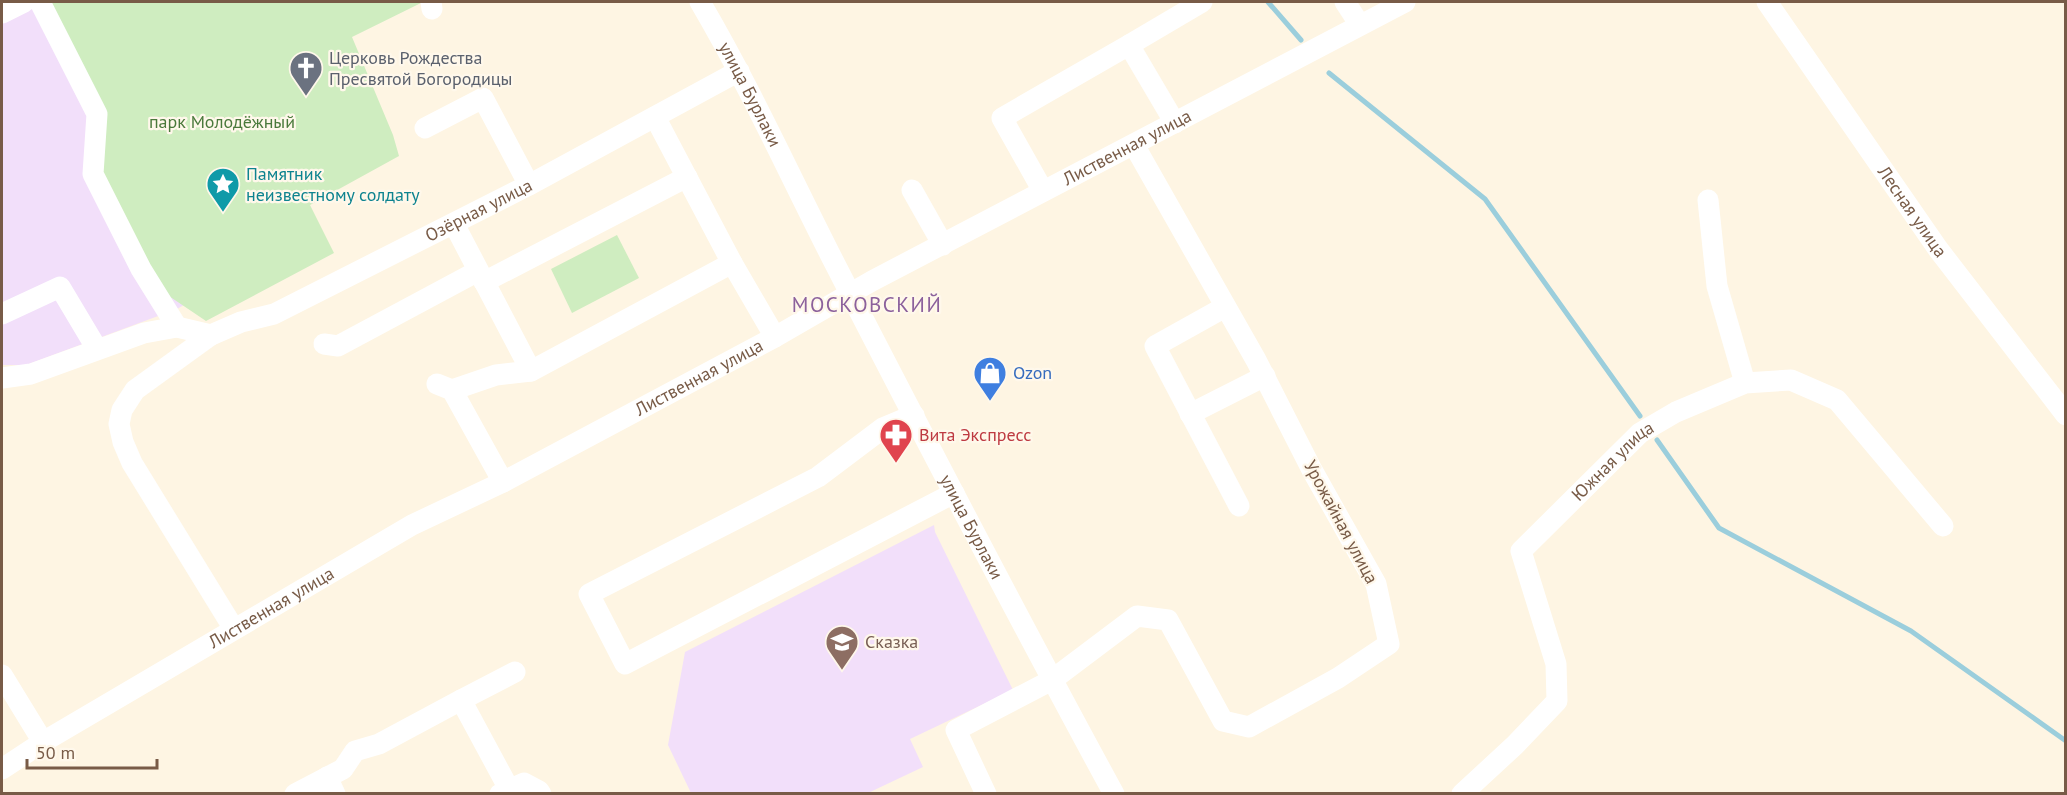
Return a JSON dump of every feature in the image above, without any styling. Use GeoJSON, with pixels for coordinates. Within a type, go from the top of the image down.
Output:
{"type":"FeatureCollection","features":[{"type":"Feature","properties":{"kind":"street"},"geometry":{"type":"LineString","coordinates":[[2,13],[24,2]]}},
{"type":"Feature","properties":{"kind":"street"},"geometry":{"type":"LineString","coordinates":[[40,2],[98,114],[93,174],[141,269],[177,327]]}},
{"type":"Feature","properties":{"kind":"street","name":"улица Бурлаки"},"geometry":{"type":"LineString","coordinates":[[700,2],[739,71],[954,493],[1114,794]]}},
{"type":"Feature","properties":{"kind":"street"},"geometry":{"type":"LineString","coordinates":[[1043,191],[1002,118],[1202,2]]}},
{"type":"Feature","properties":{"kind":"street"},"geometry":{"type":"LineString","coordinates":[[1346,2],[1360,25]]}},
{"type":"Feature","properties":{"kind":"street","name":"Лиственная улица"},"geometry":{"type":"LineString","coordinates":[[2,769],[43,742],[412,525],[503,482],[775,337],[872,281],[1404,2]]}},
{"type":"Feature","properties":{"kind":"street","name":"Лесная улица"},"geometry":{"type":"LineString","coordinates":[[1767,2],[1938,249],[2066,415]]}},
{"type":"Feature","properties":{"kind":"street"},"geometry":{"type":"LineString","coordinates":[[1129,45],[1175,123]]}},
{"type":"Feature","properties":{"kind":"street","name":"Озёрная улица"},"geometry":{"type":"LineString","coordinates":[[234,629],[132,463],[118,424],[122,410],[135,390],[211,335],[241,322],[274,314],[454,224],[739,71]]}},
{"type":"Feature","properties":{"kind":"street"},"geometry":{"type":"LineString","coordinates":[[425,128],[483,98],[506,149],[529,185]]}},
{"type":"Feature","properties":{"kind":"street"},"geometry":{"type":"LineString","coordinates":[[655,117],[732,263],[775,337]]}},
{"type":"Feature","properties":{"kind":"street","name":"Урожайная улица"},"geometry":{"type":"LineString","coordinates":[[1052,680],[1137,616],[1168,620],[1223,721],[1249,727],[1338,678],[1389,644],[1376,584],[1312,470],[1264,376],[1134,145]]}},
{"type":"Feature","properties":{"kind":"street"},"geometry":{"type":"LineString","coordinates":[[324,344],[338,346],[687,177]]}},
{"type":"Feature","properties":{"kind":"street"},"geometry":{"type":"LineString","coordinates":[[912,190],[943,245]]}},
{"type":"Feature","properties":{"kind":"street"},"geometry":{"type":"LineString","coordinates":[[1708,200],[1717,286],[1745,383]]}},
{"type":"Feature","properties":{"kind":"street"},"geometry":{"type":"LineString","coordinates":[[454,224],[531,371]]}},
{"type":"Feature","properties":{"kind":"street"},"geometry":{"type":"LineString","coordinates":[[503,482],[444,387],[496,375],[531,371],[732,263]]}},
{"type":"Feature","properties":{"kind":"street"},"geometry":{"type":"LineString","coordinates":[[2,314],[60,287],[98,350]]}},
{"type":"Feature","properties":{"kind":"street"},"geometry":{"type":"LineString","coordinates":[[1225,307],[1155,346],[1239,506]]}},
{"type":"Feature","properties":{"kind":"street"},"geometry":{"type":"LineString","coordinates":[[2,378],[31,374],[144,333],[177,327],[211,335]]}},
{"type":"Feature","properties":{"kind":"street"},"geometry":{"type":"LineString","coordinates":[[1190,414],[1264,376]]}},
{"type":"Feature","properties":{"kind":"street","name":"Южная улица"},"geometry":{"type":"LineString","coordinates":[[1462,794],[1515,745],[1557,701],[1556,664],[1521,551],[1640,433],[1676,412],[1745,383],[1791,380],[1838,400],[1942,526]]}},
{"type":"Feature","properties":{"kind":"street"},"geometry":{"type":"LineString","coordinates":[[914,415],[883,428],[818,477],[589,594],[625,664],[954,493]]}},
{"type":"Feature","properties":{"kind":"street"},"geometry":{"type":"LineString","coordinates":[[295,794],[331,785],[355,751],[379,744],[515,672]]}},
{"type":"Feature","properties":{"kind":"street"},"geometry":{"type":"LineString","coordinates":[[2,675],[43,742]]}},
{"type":"Feature","properties":{"kind":"street"},"geometry":{"type":"LineString","coordinates":[[986,794],[956,730],[1052,680]]}},
{"type":"Feature","properties":{"kind":"street"},"geometry":{"type":"LineString","coordinates":[[461,700],[504,791],[524,783],[541,794]]}},
{"type":"Feature","properties":{"kind":"shaded area"},"geometry":{"type":"Polygon","coordinates":[[[2,2],[54,2],[189,302],[177,309],[26,365],[2,365],[2,2]]]}},
{"type":"Feature","properties":{"kind":"shaded area","name":"Сказка"},"geometry":{"type":"Polygon","coordinates":[[[934,525],[935,532],[1013,690],[910,739],[923,767],[868,793],[691,793],[668,745],[685,652],[934,525]]]}},
{"type":"Feature","properties":{"kind":"green space","name":"парк Молодёжный"},"geometry":{"type":"Polygon","coordinates":[[[47,2],[423,2],[352,37],[393,135],[399,156],[310,205],[334,253],[206,321],[160,290],[99,165],[102,120],[47,2]]]}},
{"type":"Feature","properties":{"kind":"green space"},"geometry":{"type":"Polygon","coordinates":[[[617,235],[639,278],[572,313],[551,269],[617,235]]]}},
{"type":"Feature","properties":{"kind":"waterway"},"geometry":{"type":"LineString","coordinates":[[1268,2],[1301,40]]}},
{"type":"Feature","properties":{"kind":"waterway"},"geometry":{"type":"LineString","coordinates":[[1329,73],[1485,199],[1640,416]]}},
{"type":"Feature","properties":{"kind":"waterway"},"geometry":{"type":"LineString","coordinates":[[1657,440],[1719,528],[1911,631],[2066,741]]}},
{"type":"Feature","properties":{"kind":"place","name":"Церковь Рождества Пресвятой Богородицы"},"geometry":{"type":"Point","coordinates":[306,97]}},
{"type":"Feature","properties":{"kind":"place","name":"Памятник неизвестному солдату"},"geometry":{"type":"Point","coordinates":[223,213]}},
{"type":"Feature","properties":{"kind":"place","name":"Ozon"},"geometry":{"type":"Point","coordinates":[990,402]}},
{"type":"Feature","properties":{"kind":"place","name":"Вита Экспресс"},"geometry":{"type":"Point","coordinates":[896,464]}},
{"type":"Feature","properties":{"kind":"place","name":"Сказка"},"geometry":{"type":"Point","coordinates":[842,671]}},
{"type":"Feature","properties":{"kind":"district","name":"МОСКОВСКИЙ"},"geometry":{"type":"Point","coordinates":[867,305]}}]}
